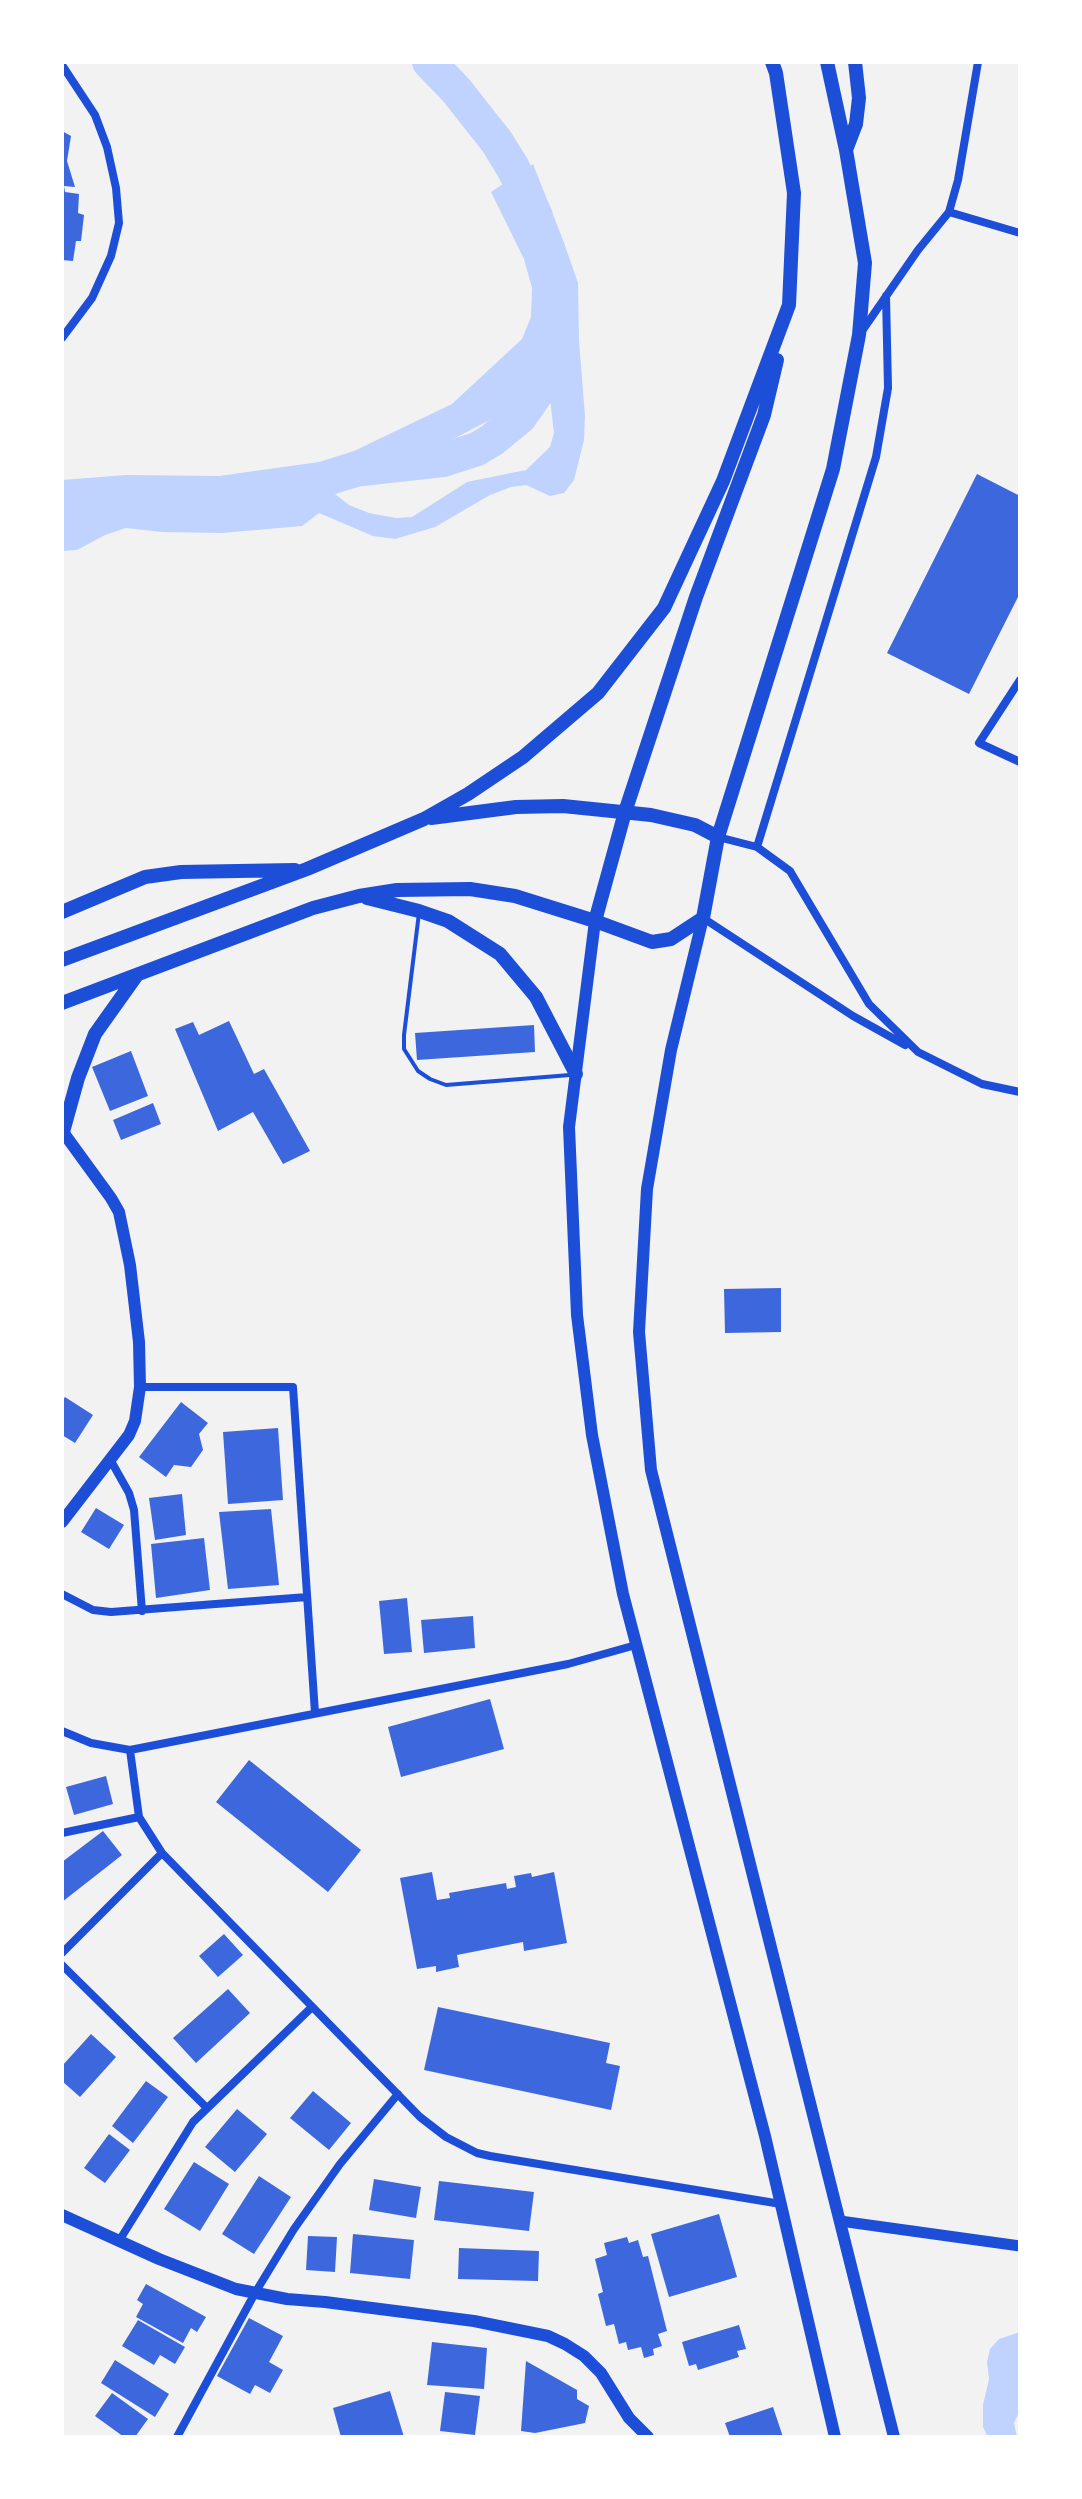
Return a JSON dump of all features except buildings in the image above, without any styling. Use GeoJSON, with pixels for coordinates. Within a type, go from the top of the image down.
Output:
{"type":"FeatureCollection","features":[{"type":"Feature","properties":{"kind":"highway"},"geometry":{"type":"LineString","coordinates":[[595,921],[625,812],[696,597],[764,415],[789,305],[794,193],[772,62]]}},
{"type":"Feature","properties":{"kind":"highway"},"geometry":{"type":"LineString","coordinates":[[62,1003],[274,922],[359,896],[397,890],[470,889],[515,896],[652,942],[671,939],[703,918],[718,837],[833,469],[859,335],[865,263],[827,62]]}},
{"type":"Feature","properties":{"kind":"highway"},"geometry":{"type":"LineString","coordinates":[[846,150],[856,124],[859,98],[855,62]]}},
{"type":"Feature","properties":{"kind":"highway"},"geometry":{"type":"LineString","coordinates":[[62,960],[307,869],[424,819],[523,757],[598,693],[664,608],[723,481],[789,305]]}},
{"type":"Feature","properties":{"kind":"highway"},"geometry":{"type":"LineString","coordinates":[[424,819],[516,807],[563,806],[651,815],[695,825],[718,837]]}},
{"type":"Feature","properties":{"kind":"highway"},"geometry":{"type":"LineString","coordinates":[[62,912],[145,877],[181,872],[307,869]]}},
{"type":"Feature","properties":{"kind":"highway"},"geometry":{"type":"LineString","coordinates":[[359,896],[448,921],[500,954],[536,997],[576,1074]]}},
{"type":"Feature","properties":{"kind":"highway"},"geometry":{"type":"LineString","coordinates":[[62,1129],[95,1034],[138,974]]}},
{"type":"Feature","properties":{"kind":"main road"},"geometry":{"type":"LineString","coordinates":[[703,918],[671,1050],[647,1189],[639,1332],[651,1470],[894,2437]]}},
{"type":"Feature","properties":{"kind":"main road"},"geometry":{"type":"LineString","coordinates":[[595,921],[569,1127],[577,1315],[592,1435],[623,1594],[781,2204],[835,2437]]}},
{"type":"Feature","properties":{"kind":"main road"},"geometry":{"type":"LineString","coordinates":[[62,1129],[62,1141]]}},
{"type":"Feature","properties":{"kind":"main road"},"geometry":{"type":"LineString","coordinates":[[62,1129],[119,1212],[132,1280],[140,1387],[135,1421],[129,1435],[62,1522]]}},
{"type":"Feature","properties":{"kind":"main road"},"geometry":{"type":"LineString","coordinates":[[62,2215],[236,2289],[474,2321],[548,2336],[565,2344],[601,2373],[629,2418],[648,2437]]}},
{"type":"Feature","properties":{"kind":"street"},"geometry":{"type":"LineString","coordinates":[[859,335],[918,250],[949,212],[958,180],[978,62]]}},
{"type":"Feature","properties":{"kind":"street"},"geometry":{"type":"LineString","coordinates":[[62,65],[95,115],[107,147],[116,188],[119,223],[111,256],[92,298],[62,338]]}},
{"type":"Feature","properties":{"kind":"street"},"geometry":{"type":"LineString","coordinates":[[949,212],[1020,233]]}},
{"type":"Feature","properties":{"kind":"street"},"geometry":{"type":"LineString","coordinates":[[757,847],[876,457],[888,388],[886,296]]}},
{"type":"Feature","properties":{"kind":"street"},"geometry":{"type":"LineString","coordinates":[[1020,680],[979,743],[1020,762]]}},
{"type":"Feature","properties":{"kind":"street"},"geometry":{"type":"LineString","coordinates":[[718,837],[757,847],[790,871],[869,1004],[918,1052]]}},
{"type":"Feature","properties":{"kind":"street"},"geometry":{"type":"LineString","coordinates":[[703,918],[853,1016],[918,1052],[982,1084],[1020,1092]]}},
{"type":"Feature","properties":{"kind":"street"},"geometry":{"type":"LineString","coordinates":[[140,1387],[293,1387],[315,1713]]}},
{"type":"Feature","properties":{"kind":"street"},"geometry":{"type":"LineString","coordinates":[[111,1461],[129,1493],[134,1510],[142,1611]]}},
{"type":"Feature","properties":{"kind":"street"},"geometry":{"type":"LineString","coordinates":[[62,1594],[93,1610],[142,1611],[307,1597]]}},
{"type":"Feature","properties":{"kind":"street"},"geometry":{"type":"LineString","coordinates":[[62,1731],[91,1743],[130,1750],[568,1664],[636,1645]]}},
{"type":"Feature","properties":{"kind":"street"},"geometry":{"type":"LineString","coordinates":[[130,1750],[139,1817],[162,1853],[420,2117],[446,2137],[490,2156],[781,2204]]}},
{"type":"Feature","properties":{"kind":"street"},"geometry":{"type":"LineString","coordinates":[[62,1833],[139,1817]]}},
{"type":"Feature","properties":{"kind":"street"},"geometry":{"type":"LineString","coordinates":[[62,1953],[162,1853]]}},
{"type":"Feature","properties":{"kind":"street"},"geometry":{"type":"LineString","coordinates":[[62,1965],[206,2107]]}},
{"type":"Feature","properties":{"kind":"street"},"geometry":{"type":"LineString","coordinates":[[119,2241],[177,2144],[206,2107],[312,2007]]}},
{"type":"Feature","properties":{"kind":"street"},"geometry":{"type":"LineString","coordinates":[[177,2437],[255,2293],[313,2202],[398,2094]]}},
{"type":"Feature","properties":{"kind":"street"},"geometry":{"type":"LineString","coordinates":[[840,2221],[1020,2246]]}},
{"type":"Feature","properties":{"kind":"lane"},"geometry":{"type":"LineString","coordinates":[[419,911],[404,1035],[404,1049],[418,1071],[446,1085],[576,1074]]}},
{"type":"Feature","properties":{"kind":"water"},"geometry":{"type":"Polygon","coordinates":[[[533,164],[578,283],[584,440],[574,480],[564,493],[550,496],[526,485],[511,487],[490,495],[435,527],[395,539],[373,536],[319,513],[302,526],[222,533],[126,528],[77,550],[62,551],[62,480],[126,475],[219,476],[319,462],[354,451],[452,404],[522,339],[531,317],[532,288],[524,259],[491,192],[533,164]],[[540,399],[505,412],[365,485],[335,494],[349,505],[369,513],[396,518],[412,517],[467,482],[526,470],[550,447],[554,433],[550,399],[540,399]]]}},
{"type":"Feature","properties":{"kind":"water"},"geometry":{"type":"Polygon","coordinates":[[[1020,2332],[1020,2410],[1014,2423],[1017,2437],[988,2437],[983,2427],[983,2405],[989,2379],[987,2362],[990,2349],[999,2339],[1020,2332]]]}},
{"type":"Feature","properties":{"kind":"waterway"},"geometry":{"type":"LineString","coordinates":[[429,62],[456,90],[497,142],[536,216]]}},
{"type":"Feature","properties":{"kind":"waterway"},"geometry":{"type":"LineString","coordinates":[[362,469],[443,460],[477,449],[520,417],[541,387],[551,361]]}}]}
